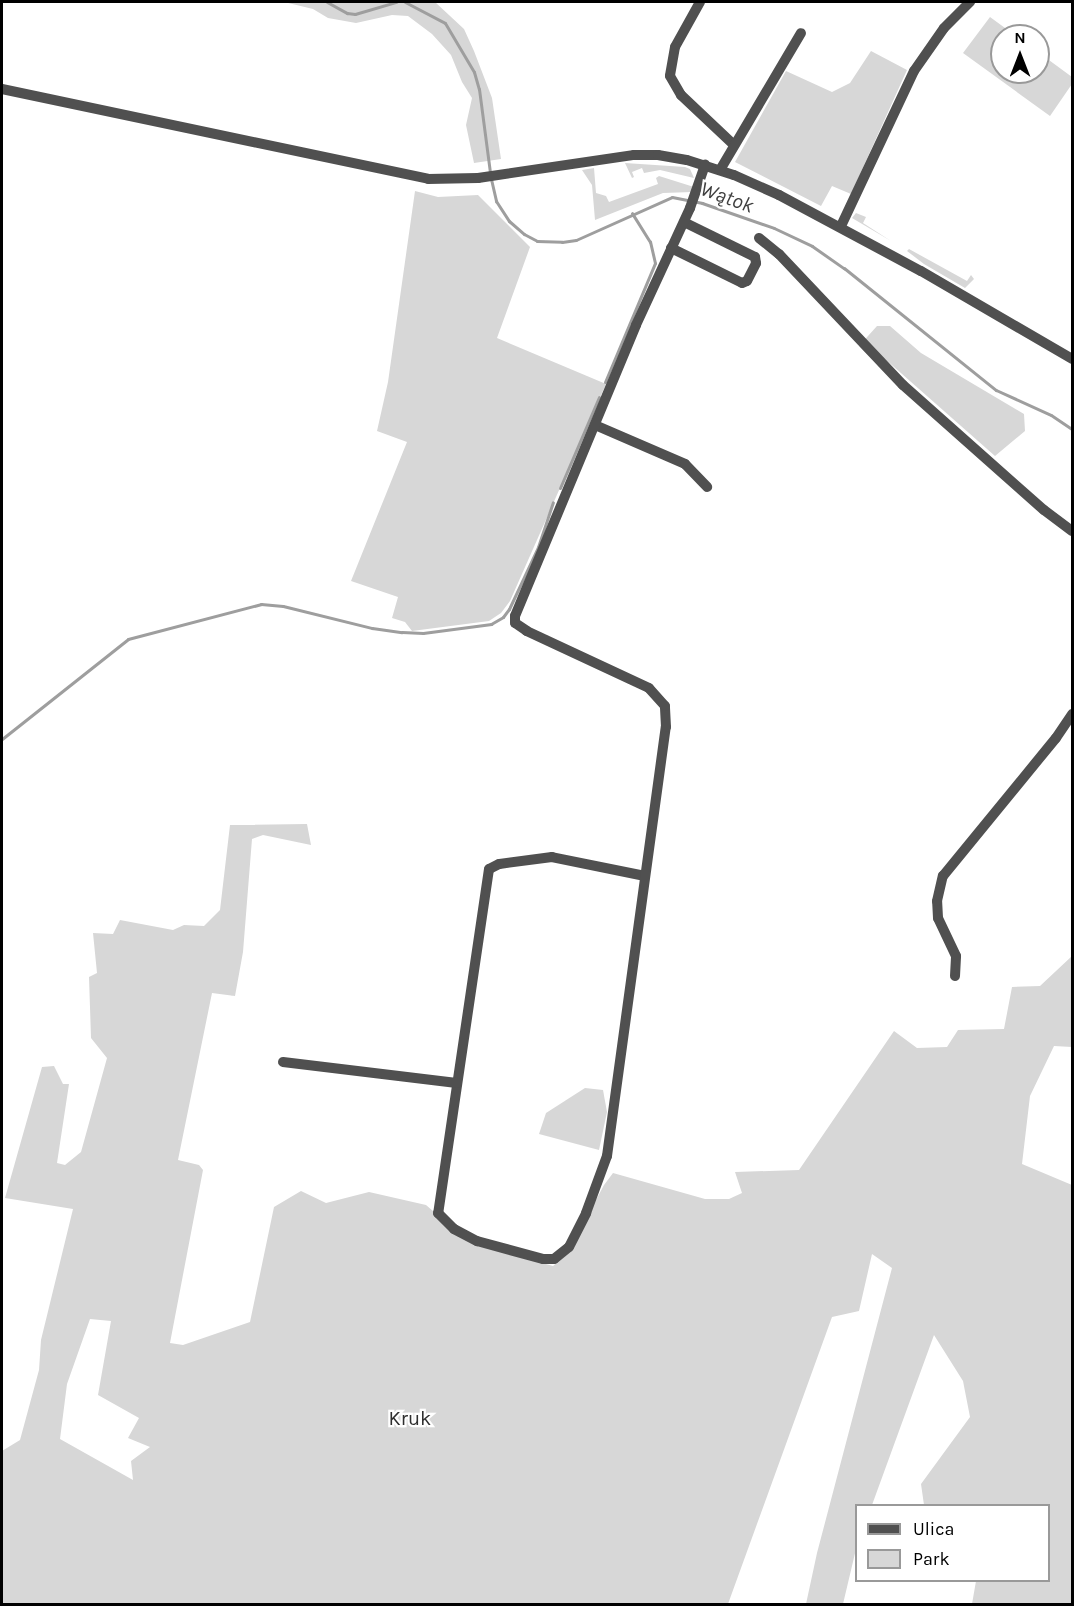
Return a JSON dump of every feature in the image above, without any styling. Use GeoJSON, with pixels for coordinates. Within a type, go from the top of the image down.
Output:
{"type":"FeatureCollection","features":[{"type":"Feature","properties":{"kind":"street"},"geometry":{"type":"LineString","coordinates":[[700,2],[675,47],[670,76],[681,95],[734,145]]}},
{"type":"Feature","properties":{"kind":"street"},"geometry":{"type":"LineString","coordinates":[[841,226],[914,71],[944,28],[970,2]]}},
{"type":"Feature","properties":{"kind":"street"},"geometry":{"type":"LineString","coordinates":[[720,170],[801,33]]}},
{"type":"Feature","properties":{"kind":"street"},"geometry":{"type":"LineString","coordinates":[[2,89],[414,177],[452,180],[478,178],[634,155],[668,156],[705,165],[771,190],[841,226],[1071,354]]}},
{"type":"Feature","properties":{"kind":"street"},"geometry":{"type":"LineString","coordinates":[[645,876],[552,857],[500,864],[489,869],[438,1213],[454,1229],[477,1240],[543,1259],[554,1258],[565,1252],[586,1213],[607,1156],[666,728],[663,701],[649,688],[534,635],[515,623],[517,611],[595,424],[690,208],[705,165]]}},
{"type":"Feature","properties":{"kind":"street"},"geometry":{"type":"LineString","coordinates":[[671,248],[742,283],[747,281],[756,263],[755,257],[684,222]]}},
{"type":"Feature","properties":{"kind":"street"},"geometry":{"type":"LineString","coordinates":[[759,238],[779,254],[903,385],[1044,510],[1072,531]]}},
{"type":"Feature","properties":{"kind":"street"},"geometry":{"type":"LineString","coordinates":[[595,424],[686,464],[707,487]]}},
{"type":"Feature","properties":{"kind":"street"},"geometry":{"type":"LineString","coordinates":[[955,976],[956,956],[938,918],[937,901],[943,876],[1056,738],[1072,714]]}},
{"type":"Feature","properties":{"kind":"street"},"geometry":{"type":"LineString","coordinates":[[283,1062],[457,1083]]}},
{"type":"Feature","properties":{"kind":"green space"},"geometry":{"type":"Polygon","coordinates":[[[284,2],[435,2],[464,29],[474,51],[492,98],[501,159],[474,163],[466,125],[472,98],[462,82],[451,55],[432,34],[408,16],[392,15],[356,23],[328,18],[313,9],[284,2]]]}},
{"type":"Feature","properties":{"kind":"green space"},"geometry":{"type":"Polygon","coordinates":[[[990,17],[1000,24],[990,24],[990,73],[963,53],[990,17]]]}},
{"type":"Feature","properties":{"kind":"green space"},"geometry":{"type":"Polygon","coordinates":[[[871,51],[907,70],[851,194],[832,186],[821,206],[735,162],[786,71],[832,92],[850,83],[871,51]]]}},
{"type":"Feature","properties":{"kind":"green space"},"geometry":{"type":"Polygon","coordinates":[[[1050,61],[1072,77],[1072,84],[1050,116],[1006,84],[1050,84],[1050,61]]]}},
{"type":"Feature","properties":{"kind":"green space"},"geometry":{"type":"Polygon","coordinates":[[[625,163],[685,167],[690,169],[694,178],[660,170],[644,173],[642,168],[632,172],[634,177],[632,178],[625,163]]]}},
{"type":"Feature","properties":{"kind":"green space"},"geometry":{"type":"Polygon","coordinates":[[[594,168],[596,193],[606,196],[609,202],[658,184],[656,178],[659,176],[694,187],[692,192],[663,193],[595,220],[592,185],[582,170],[594,168]]]}},
{"type":"Feature","properties":{"kind":"green space"},"geometry":{"type":"Polygon","coordinates":[[[415,191],[438,197],[478,195],[530,247],[497,338],[606,384],[510,601],[501,613],[489,621],[412,631],[405,622],[392,618],[398,597],[351,581],[407,442],[377,431],[388,382],[415,191]]]}},
{"type":"Feature","properties":{"kind":"green space"},"geometry":{"type":"Polygon","coordinates":[[[856,213],[866,217],[863,223],[891,241],[852,218],[856,213]]]}},
{"type":"Feature","properties":{"kind":"green space"},"geometry":{"type":"Polygon","coordinates":[[[909,249],[967,281],[971,275],[974,279],[965,288],[924,264],[907,251],[909,249]]]}},
{"type":"Feature","properties":{"kind":"green space"},"geometry":{"type":"Polygon","coordinates":[[[877,326],[890,326],[921,353],[1024,414],[1025,431],[995,456],[885,359],[867,354],[859,346],[877,326]]]}},
{"type":"Feature","properties":{"kind":"green space","name":"Kruk"},"geometry":{"type":"Polygon","coordinates":[[[307,824],[311,845],[263,835],[252,839],[243,952],[235,996],[212,993],[178,1160],[199,1165],[203,1170],[170,1343],[183,1345],[250,1322],[274,1207],[301,1191],[326,1203],[369,1192],[426,1205],[469,1242],[553,1266],[567,1254],[604,1185],[613,1173],[705,1199],[729,1199],[742,1193],[735,1172],[799,1170],[894,1031],[917,1048],[947,1047],[958,1030],[1004,1029],[1012,987],[1040,986],[1072,956],[1072,1047],[1054,1046],[1030,1096],[1022,1164],[1072,1185],[1072,1604],[972,1604],[976,1582],[1050,1582],[1050,1504],[924,1504],[921,1484],[970,1417],[963,1381],[934,1335],[872,1504],[855,1504],[855,1553],[843,1604],[806,1604],[817,1553],[892,1268],[872,1254],[859,1311],[832,1317],[728,1604],[2,1604],[2,1451],[20,1440],[39,1370],[41,1340],[73,1209],[5,1198],[42,1067],[54,1066],[63,1084],[69,1084],[57,1163],[65,1165],[81,1152],[107,1058],[91,1038],[89,977],[97,973],[93,933],[113,934],[120,920],[173,930],[184,925],[204,926],[220,910],[230,825],[307,824]],[[90,1319],[67,1384],[60,1439],[133,1480],[131,1461],[150,1447],[128,1438],[139,1418],[98,1395],[111,1321],[90,1319]]]}},
{"type":"Feature","properties":{"kind":"green space"},"geometry":{"type":"Polygon","coordinates":[[[585,1088],[603,1090],[607,1112],[599,1150],[539,1134],[546,1113],[585,1088]]]}},
{"type":"Feature","properties":{"kind":"waterway","name":"Wątok"},"geometry":{"type":"LineString","coordinates":[[327,2],[347,13],[355,14],[396,2]]}},
{"type":"Feature","properties":{"kind":"waterway","name":"Wątok"},"geometry":{"type":"LineString","coordinates":[[405,2],[445,23],[474,72],[479,89],[490,173]]}},
{"type":"Feature","properties":{"kind":"waterway","name":"Wątok"},"geometry":{"type":"LineString","coordinates":[[491,179],[496,201],[509,221],[524,234],[537,241],[576,240],[672,197],[702,203],[774,228],[812,246],[844,268],[996,390],[1051,415],[1072,429]]}},
{"type":"Feature","properties":{"kind":"waterway"},"geometry":{"type":"LineString","coordinates":[[605,382],[655,263],[650,242],[632,213]]}},
{"type":"Feature","properties":{"kind":"waterway"},"geometry":{"type":"LineString","coordinates":[[560,488],[599,397]]}},
{"type":"Feature","properties":{"kind":"waterway"},"geometry":{"type":"LineString","coordinates":[[2,739],[128,639],[261,604],[283,606],[372,628],[402,632],[423,633],[491,624],[503,617],[509,609],[538,547],[553,502]]}}]}
